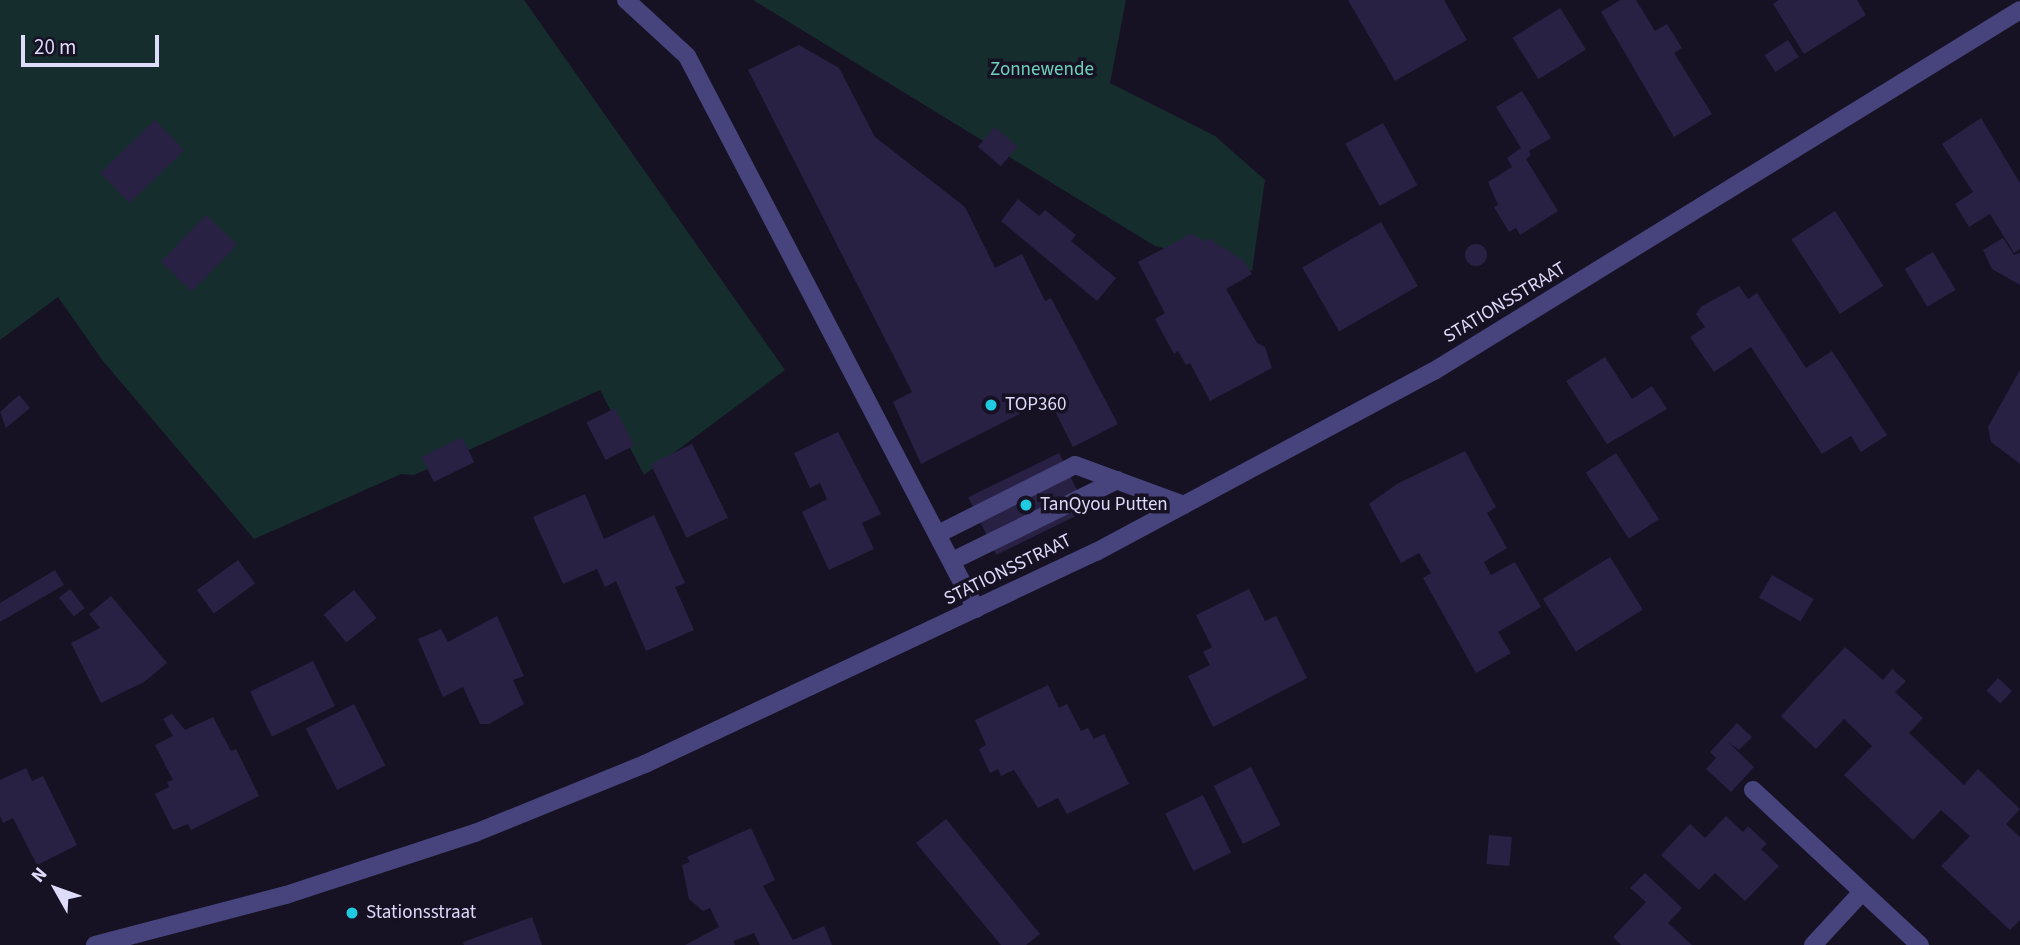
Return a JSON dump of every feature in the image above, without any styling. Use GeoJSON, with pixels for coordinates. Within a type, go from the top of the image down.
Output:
{"type":"FeatureCollection","features":[{"type":"Feature","properties":{"kind":"street"},"geometry":{"type":"LineString","coordinates":[[626,0],[687,56],[976,609]]}},
{"type":"Feature","properties":{"kind":"street","name":"STATIONSSTRAAT"},"geometry":{"type":"LineString","coordinates":[[95,945],[123,940],[286,895],[475,833],[645,764],[976,609],[1184,505],[1434,371],[2020,10]]}},
{"type":"Feature","properties":{"kind":"street"},"geometry":{"type":"LineString","coordinates":[[938,534],[1075,465],[1184,505]]}},
{"type":"Feature","properties":{"kind":"street"},"geometry":{"type":"LineString","coordinates":[[952,561],[1116,480]]}},
{"type":"Feature","properties":{"kind":"street"},"geometry":{"type":"LineString","coordinates":[[1753,790],[1920,945]]}},
{"type":"Feature","properties":{"kind":"street"},"geometry":{"type":"LineString","coordinates":[[1813,945],[1862,892]]}},
{"type":"Feature","properties":{"kind":"green space"},"geometry":{"type":"Polygon","coordinates":[[[0,0],[524,0],[785,370],[644,475],[600,390],[414,475],[401,474],[254,539],[103,361],[58,297],[0,340],[0,0]]]}},
{"type":"Feature","properties":{"kind":"green space","name":"Zonnewende"},"geometry":{"type":"Polygon","coordinates":[[[753,0],[1126,0],[1110,83],[1215,136],[1265,180],[1252,271],[1155,246],[753,0]]]}},
{"type":"Feature","properties":{"kind":"building"},"geometry":{"type":"Polygon","coordinates":[[[1348,0],[1444,0],[1467,40],[1395,81],[1348,0]]]}},
{"type":"Feature","properties":{"kind":"building"},"geometry":{"type":"Polygon","coordinates":[[[1620,0],[1636,0],[1655,31],[1667,24],[1682,48],[1674,53],[1712,114],[1674,137],[1601,12],[1620,0]]]}},
{"type":"Feature","properties":{"kind":"building"},"geometry":{"type":"Polygon","coordinates":[[[1779,0],[1857,0],[1866,15],[1804,54],[1773,4],[1779,0]]]}},
{"type":"Feature","properties":{"kind":"building"},"geometry":{"type":"Polygon","coordinates":[[[1560,8],[1586,50],[1538,79],[1513,38],[1560,8]]]}},
{"type":"Feature","properties":{"kind":"building"},"geometry":{"type":"Polygon","coordinates":[[[1788,40],[1799,57],[1775,72],[1765,55],[1788,40]]]}},
{"type":"Feature","properties":{"kind":"building"},"geometry":{"type":"Polygon","coordinates":[[[799,45],[839,68],[875,137],[965,207],[995,268],[1022,254],[1045,301],[1051,298],[1118,424],[1073,447],[1049,399],[921,464],[893,402],[912,392],[748,70],[799,45]]]}},
{"type":"Feature","properties":{"kind":"building"},"geometry":{"type":"Polygon","coordinates":[[[1522,91],[1551,138],[1529,151],[1531,155],[1526,159],[1558,211],[1520,235],[1516,228],[1509,232],[1494,207],[1498,205],[1488,182],[1512,167],[1507,158],[1521,148],[1496,107],[1522,91]]]}},
{"type":"Feature","properties":{"kind":"building"},"geometry":{"type":"Polygon","coordinates":[[[1981,118],[2020,183],[2020,249],[2014,253],[1990,214],[1969,227],[1955,204],[1973,192],[1942,144],[1981,118]]]}},
{"type":"Feature","properties":{"kind":"building"},"geometry":{"type":"Polygon","coordinates":[[[155,120],[184,150],[130,203],[100,173],[155,120]]]}},
{"type":"Feature","properties":{"kind":"building"},"geometry":{"type":"Polygon","coordinates":[[[1383,123],[1417,185],[1380,206],[1345,144],[1383,123]]]}},
{"type":"Feature","properties":{"kind":"building"},"geometry":{"type":"Polygon","coordinates":[[[995,127],[1018,147],[1001,166],[978,147],[995,127]]]}},
{"type":"Feature","properties":{"kind":"building"},"geometry":{"type":"Polygon","coordinates":[[[1018,199],[1039,216],[1045,210],[1076,235],[1071,241],[1116,278],[1097,301],[1001,221],[1018,199]]]}},
{"type":"Feature","properties":{"kind":"building"},"geometry":{"type":"Polygon","coordinates":[[[1835,211],[1883,286],[1840,314],[1791,239],[1835,211]]]}},
{"type":"Feature","properties":{"kind":"building"},"geometry":{"type":"Polygon","coordinates":[[[206,215],[237,245],[192,292],[161,262],[206,215]]]}},
{"type":"Feature","properties":{"kind":"building"},"geometry":{"type":"Polygon","coordinates":[[[1381,222],[1418,286],[1339,332],[1302,268],[1381,222]]]}},
{"type":"Feature","properties":{"kind":"building"},"geometry":{"type":"Polygon","coordinates":[[[1191,234],[1206,242],[1208,238],[1244,261],[1252,274],[1226,289],[1257,343],[1265,347],[1272,368],[1210,401],[1190,363],[1186,365],[1178,351],[1174,354],[1155,319],[1165,313],[1138,262],[1191,234]]]}},
{"type":"Feature","properties":{"kind":"building"},"geometry":{"type":"Polygon","coordinates":[[[2003,238],[2014,255],[2020,253],[2020,285],[1992,269],[1983,250],[2003,238]]]}},
{"type":"Feature","properties":{"kind":"building"},"geometry":{"type":"Polygon","coordinates":[[[1476,244],[1484,247],[1487,255],[1484,263],[1476,266],[1468,263],[1465,255],[1468,247],[1476,244]]]}},
{"type":"Feature","properties":{"kind":"building"},"geometry":{"type":"Polygon","coordinates":[[[1933,252],[1956,290],[1927,307],[1905,269],[1933,252]]]}},
{"type":"Feature","properties":{"kind":"building"},"geometry":{"type":"Polygon","coordinates":[[[1739,286],[1748,299],[1757,293],[1806,368],[1832,351],[1887,435],[1861,452],[1851,436],[1822,454],[1751,347],[1714,372],[1690,337],[1705,327],[1696,314],[1702,306],[1739,286]]]}},
{"type":"Feature","properties":{"kind":"building"},"geometry":{"type":"Polygon","coordinates":[[[1605,357],[1632,399],[1652,386],[1667,409],[1607,444],[1566,381],[1605,357]]]}},
{"type":"Feature","properties":{"kind":"building"},"geometry":{"type":"Polygon","coordinates":[[[2020,370],[2020,464],[1991,442],[1988,427],[2020,370]]]}},
{"type":"Feature","properties":{"kind":"building"},"geometry":{"type":"Polygon","coordinates":[[[19,395],[30,408],[6,428],[0,412],[19,395]]]}},
{"type":"Feature","properties":{"kind":"building"},"geometry":{"type":"Polygon","coordinates":[[[615,408],[634,445],[606,460],[586,423],[615,408]]]}},
{"type":"Feature","properties":{"kind":"building"},"geometry":{"type":"Polygon","coordinates":[[[838,432],[881,514],[862,523],[874,549],[829,570],[802,512],[827,499],[820,483],[810,488],[794,453],[838,432]]]}},
{"type":"Feature","properties":{"kind":"building"},"geometry":{"type":"Polygon","coordinates":[[[462,437],[474,462],[434,482],[422,457],[462,437]]]}},
{"type":"Feature","properties":{"kind":"building"},"geometry":{"type":"Polygon","coordinates":[[[692,444],[728,518],[687,538],[651,464],[692,444]]]}},
{"type":"Feature","properties":{"kind":"building"},"geometry":{"type":"Polygon","coordinates":[[[1465,451],[1496,507],[1487,513],[1507,548],[1484,562],[1491,575],[1515,562],[1541,607],[1498,632],[1511,653],[1476,673],[1423,578],[1431,573],[1419,553],[1401,563],[1369,504],[1397,484],[1465,451]]]}},
{"type":"Feature","properties":{"kind":"building"},"geometry":{"type":"Polygon","coordinates":[[[1059,453],[1087,511],[996,555],[968,497],[1059,453]]]}},
{"type":"Feature","properties":{"kind":"building"},"geometry":{"type":"Polygon","coordinates":[[[1616,453],[1659,519],[1629,539],[1586,473],[1616,453]]]}},
{"type":"Feature","properties":{"kind":"building"},"geometry":{"type":"Polygon","coordinates":[[[585,494],[604,539],[654,515],[685,583],[675,587],[694,630],[646,651],[616,581],[605,587],[597,569],[563,584],[533,517],[585,494]]]}},
{"type":"Feature","properties":{"kind":"building"},"geometry":{"type":"Polygon","coordinates":[[[1610,557],[1643,610],[1576,651],[1543,599],[1610,557]]]}},
{"type":"Feature","properties":{"kind":"building"},"geometry":{"type":"Polygon","coordinates":[[[238,560],[255,583],[214,613],[197,590],[238,560]]]}},
{"type":"Feature","properties":{"kind":"building"},"geometry":{"type":"Polygon","coordinates":[[[55,570],[64,585],[0,622],[0,603],[55,570]]]}},
{"type":"Feature","properties":{"kind":"building"},"geometry":{"type":"Polygon","coordinates":[[[1772,575],[1814,599],[1801,622],[1759,598],[1772,575]]]}},
{"type":"Feature","properties":{"kind":"building"},"geometry":{"type":"Polygon","coordinates":[[[70,589],[85,608],[74,617],[59,598],[70,589]]]}},
{"type":"Feature","properties":{"kind":"building"},"geometry":{"type":"Polygon","coordinates":[[[1249,589],[1265,621],[1276,616],[1307,678],[1213,727],[1188,676],[1210,665],[1203,652],[1212,647],[1196,615],[1249,589]]]}},
{"type":"Feature","properties":{"kind":"building"},"geometry":{"type":"Polygon","coordinates":[[[354,590],[377,618],[346,643],[324,615],[354,590]]]}},
{"type":"Feature","properties":{"kind":"building"},"geometry":{"type":"Polygon","coordinates":[[[111,596],[167,663],[144,682],[101,703],[71,643],[100,628],[89,614],[111,596]]]}},
{"type":"Feature","properties":{"kind":"building"},"geometry":{"type":"Polygon","coordinates":[[[497,616],[524,676],[513,680],[524,704],[489,724],[480,724],[463,687],[443,697],[418,639],[441,629],[448,642],[497,616]]]}},
{"type":"Feature","properties":{"kind":"building"},"geometry":{"type":"Polygon","coordinates":[[[1845,647],[1883,680],[1892,669],[1906,681],[1895,692],[1923,718],[1909,733],[1964,785],[1978,769],[2020,809],[2006,824],[2020,837],[2020,920],[2010,930],[1941,866],[1970,836],[1941,810],[1913,840],[1844,775],[1872,746],[1844,719],[1816,749],[1781,716],[1845,647]]]}},
{"type":"Feature","properties":{"kind":"building"},"geometry":{"type":"Polygon","coordinates":[[[313,661],[335,706],[272,737],[250,692],[313,661]]]}},
{"type":"Feature","properties":{"kind":"building"},"geometry":{"type":"Polygon","coordinates":[[[1998,678],[2012,691],[2000,703],[1986,690],[1998,678]]]}},
{"type":"Feature","properties":{"kind":"building"},"geometry":{"type":"Polygon","coordinates":[[[1048,685],[1059,708],[1067,704],[1081,731],[1088,728],[1094,739],[1104,734],[1129,784],[1067,814],[1058,798],[1038,808],[1014,770],[1001,776],[998,769],[990,773],[979,749],[986,745],[975,720],[1048,685]]]}},
{"type":"Feature","properties":{"kind":"building"},"geometry":{"type":"Polygon","coordinates":[[[354,704],[385,765],[337,790],[306,729],[354,704]]]}},
{"type":"Feature","properties":{"kind":"building"},"geometry":{"type":"Polygon","coordinates":[[[172,714],[185,730],[213,717],[231,751],[236,749],[259,796],[191,830],[188,824],[173,830],[155,794],[169,787],[167,782],[173,780],[155,745],[173,736],[163,719],[172,714]]]}},
{"type":"Feature","properties":{"kind":"building"},"geometry":{"type":"Polygon","coordinates":[[[1737,723],[1752,737],[1739,750],[1728,742],[1754,767],[1731,792],[1706,769],[1716,758],[1710,752],[1737,723]]]}},
{"type":"Feature","properties":{"kind":"building"},"geometry":{"type":"Polygon","coordinates":[[[1251,767],[1281,825],[1243,844],[1214,786],[1251,767]]]}},
{"type":"Feature","properties":{"kind":"building"},"geometry":{"type":"Polygon","coordinates":[[[26,768],[32,781],[43,776],[77,845],[37,865],[13,818],[3,823],[0,816],[0,780],[26,768]]]}},
{"type":"Feature","properties":{"kind":"building"},"geometry":{"type":"Polygon","coordinates":[[[1203,795],[1231,853],[1193,871],[1165,813],[1203,795]]]}},
{"type":"Feature","properties":{"kind":"building"},"geometry":{"type":"Polygon","coordinates":[[[1726,816],[1743,832],[1748,826],[1767,844],[1761,849],[1779,866],[1745,901],[1715,873],[1699,890],[1661,855],[1690,824],[1705,838],[1726,816]]]}},
{"type":"Feature","properties":{"kind":"building"},"geometry":{"type":"Polygon","coordinates":[[[946,819],[1040,934],[1026,945],[1001,945],[916,843],[946,819]]]}},
{"type":"Feature","properties":{"kind":"building"},"geometry":{"type":"Polygon","coordinates":[[[751,828],[775,880],[763,886],[793,940],[824,926],[832,945],[760,945],[754,933],[733,941],[735,945],[685,945],[719,927],[710,908],[703,911],[689,899],[682,865],[690,862],[687,857],[751,828]]]}},
{"type":"Feature","properties":{"kind":"building"},"geometry":{"type":"Polygon","coordinates":[[[1489,835],[1512,837],[1509,866],[1486,864],[1489,835]]]}},
{"type":"Feature","properties":{"kind":"building"},"geometry":{"type":"Polygon","coordinates":[[[1645,873],[1682,908],[1668,923],[1692,945],[1621,945],[1613,937],[1646,902],[1630,888],[1645,873]]]}},
{"type":"Feature","properties":{"kind":"building"},"geometry":{"type":"Polygon","coordinates":[[[532,917],[542,945],[464,945],[463,942],[532,917]]]}},
{"type":"Feature","properties":{"kind":"place","name":"TOP360"},"geometry":{"type":"Point","coordinates":[991,405]}},
{"type":"Feature","properties":{"kind":"place","name":"TanQyou Putten"},"geometry":{"type":"Point","coordinates":[1026,505]}},
{"type":"Feature","properties":{"kind":"place","name":"Stationsstraat"},"geometry":{"type":"Point","coordinates":[352,913]}}]}
